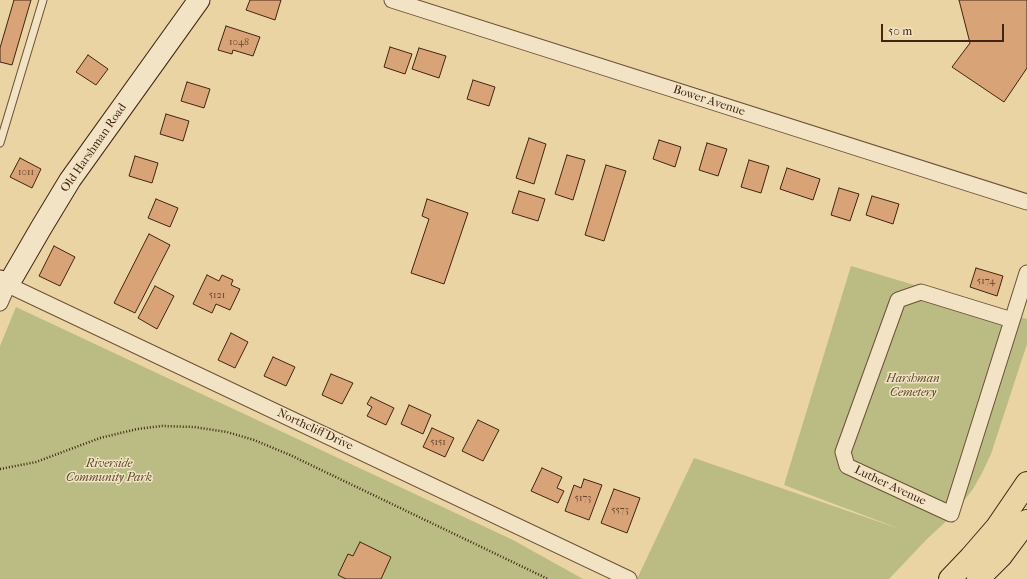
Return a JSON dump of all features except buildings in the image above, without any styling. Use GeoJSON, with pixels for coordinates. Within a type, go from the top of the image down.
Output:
{"type":"FeatureCollection","features":[{"type":"Feature","properties":{"kind":"main road"},"geometry":{"type":"LineString","coordinates":[[950,579],[971,558],[997,527],[1027,483]]}},
{"type":"Feature","properties":{"kind":"main road"},"geometry":{"type":"LineString","coordinates":[[978,579],[1001,556],[1027,520]]}},
{"type":"Feature","properties":{"kind":"street","name":"Old Harshman Road"},"geometry":{"type":"LineString","coordinates":[[3,290],[70,180],[198,0]]}},
{"type":"Feature","properties":{"kind":"street","name":"Bower Avenue"},"geometry":{"type":"LineString","coordinates":[[392,0],[1027,202]]}},
{"type":"Feature","properties":{"kind":"street","name":"Luther Avenue"},"geometry":{"type":"LineString","coordinates":[[1012,320],[921,292],[898,300],[843,452],[847,466],[950,514],[1012,320],[1027,273]]}},
{"type":"Feature","properties":{"kind":"street","name":"Northcliff Drive"},"geometry":{"type":"LineString","coordinates":[[3,290],[629,579]]}},
{"type":"Feature","properties":{"kind":"lane"},"geometry":{"type":"LineString","coordinates":[[0,143],[43,0]]}},
{"type":"Feature","properties":{"kind":"path"},"geometry":{"type":"LineString","coordinates":[[0,469],[36,462],[100,438],[137,429],[162,426],[194,427],[227,432],[254,440],[290,456],[548,579]]}},
{"type":"Feature","properties":{"kind":"green space","name":"Harshman Cemetery"},"geometry":{"type":"Polygon","coordinates":[[[851,266],[1027,319],[1027,344],[991,454],[973,489],[952,516],[927,539],[889,579],[637,579],[694,458],[903,530],[784,485],[851,266]]]}},
{"type":"Feature","properties":{"kind":"green space","name":"Riverside Community Park"},"geometry":{"type":"Polygon","coordinates":[[[16,307],[513,540],[583,579],[0,579],[0,346],[16,307]]]}}]}
